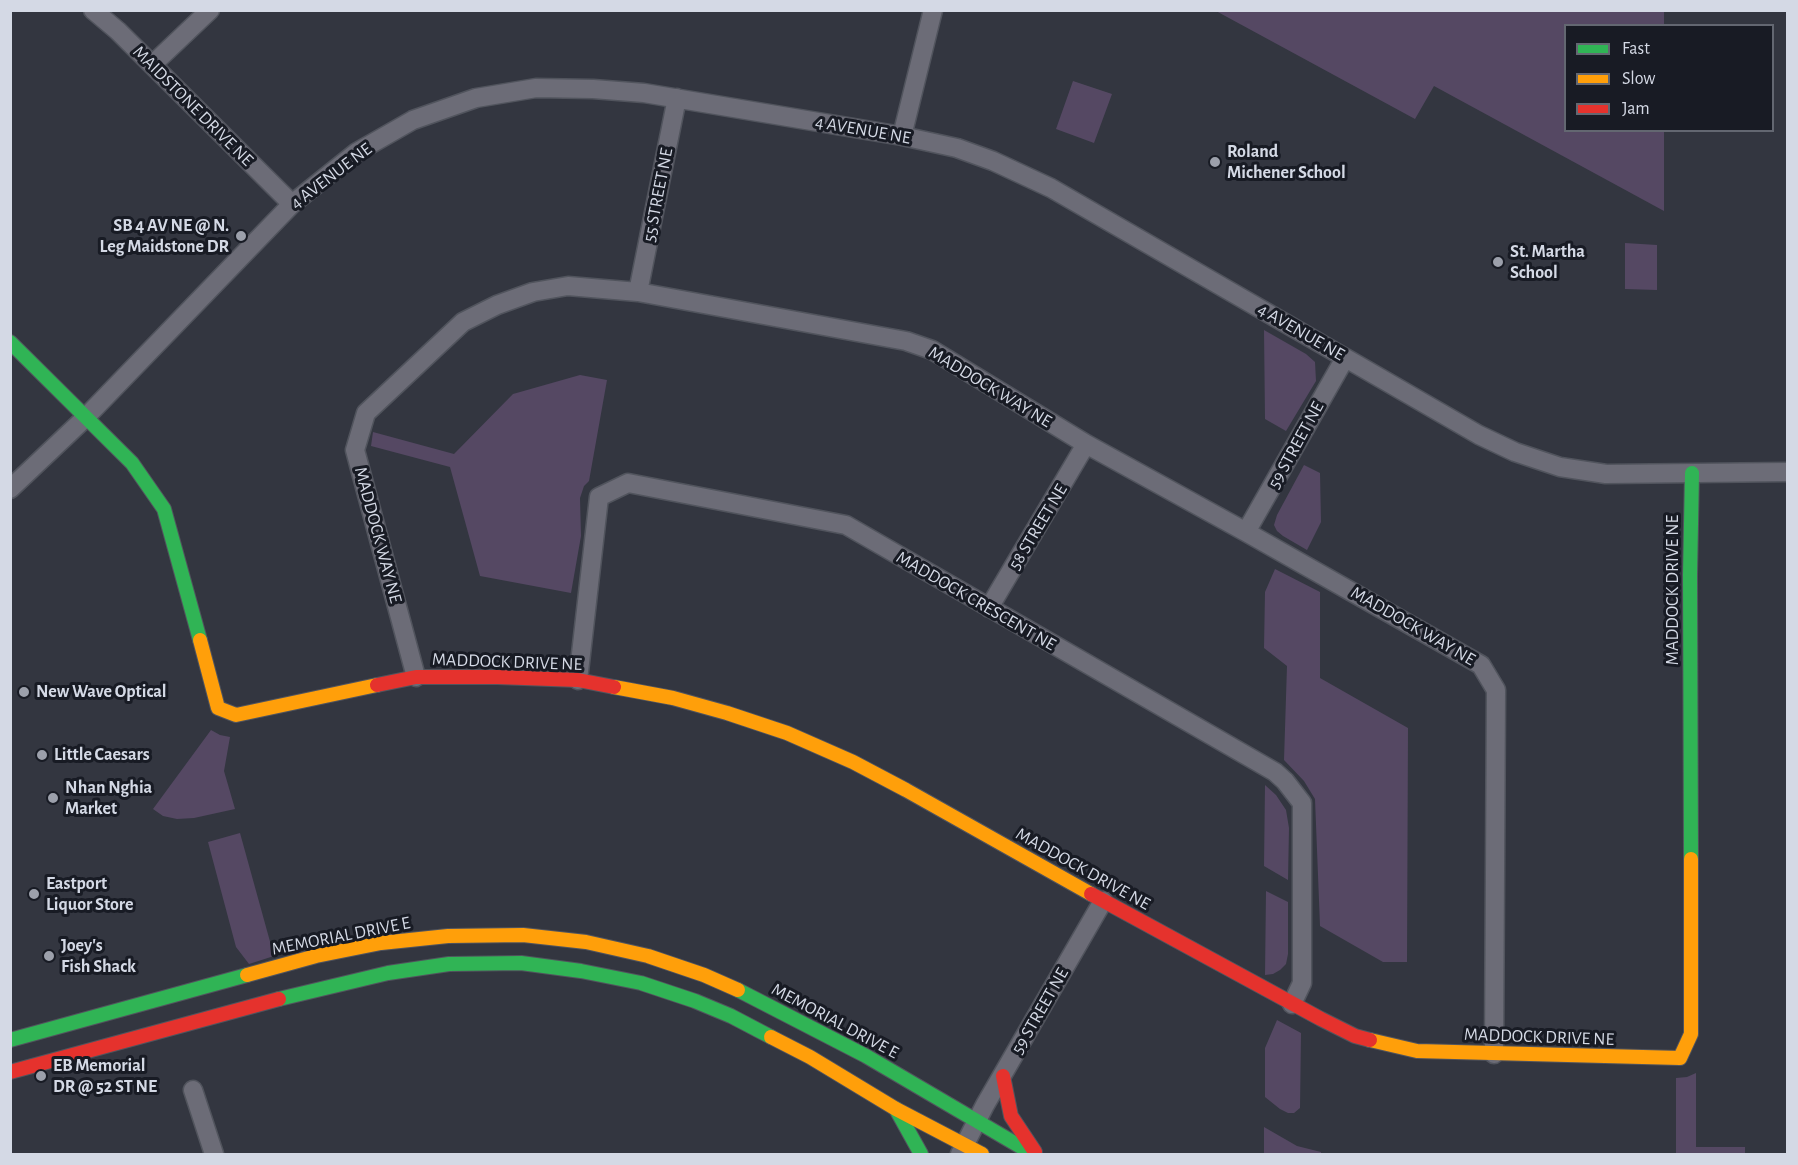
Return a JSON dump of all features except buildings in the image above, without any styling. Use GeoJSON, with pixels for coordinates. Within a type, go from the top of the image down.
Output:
{"type":"FeatureCollection","features":[{"type":"Feature","properties":{"kind":"street","name":"MAIDSTONE DRIVE NE"},"geometry":{"type":"LineString","coordinates":[[93,10],[118,31],[292,204]]}},
{"type":"Feature","properties":{"kind":"street"},"geometry":{"type":"LineString","coordinates":[[152,65],[210,10]]}},
{"type":"Feature","properties":{"kind":"street"},"geometry":{"type":"LineString","coordinates":[[902,136],[933,10]]}},
{"type":"Feature","properties":{"kind":"street","name":"4 AVENUE NE"},"geometry":{"type":"LineString","coordinates":[[10,489],[85,418],[292,204],[357,152],[413,120],[476,98],[536,88],[644,93],[902,136],[957,148],[993,161],[1051,188],[1479,435],[1515,452],[1560,467],[1606,474],[1788,472]]}},
{"type":"Feature","properties":{"kind":"street","name":"55 STREET NE"},"geometry":{"type":"LineString","coordinates":[[638,292],[677,98]]}},
{"type":"Feature","properties":{"kind":"street","name":"MADDOCK WAY NE"},"geometry":{"type":"LineString","coordinates":[[416,677],[355,450],[366,413],[463,322],[496,304],[533,292],[568,286],[638,292],[914,344],[932,350],[1086,444],[1481,665],[1496,690],[1494,1054]]}},
{"type":"Feature","properties":{"kind":"street"},"geometry":{"type":"LineString","coordinates":[[10,342],[85,418]]}},
{"type":"Feature","properties":{"kind":"street","name":"59 STREET NE"},"geometry":{"type":"LineString","coordinates":[[1246,532],[1345,358]]}},
{"type":"Feature","properties":{"kind":"street","name":"MADDOCK DRIVE NE"},"geometry":{"type":"LineString","coordinates":[[85,418],[132,463],[164,509],[218,708],[236,715],[416,677],[578,680],[673,698],[727,712],[786,733],[853,762],[1103,901],[1355,1036],[1417,1051],[1494,1054],[1680,1058],[1691,1034],[1690,575],[1692,473]]}},
{"type":"Feature","properties":{"kind":"street","name":"58 STREET NE"},"geometry":{"type":"LineString","coordinates":[[989,608],[1086,444]]}},
{"type":"Feature","properties":{"kind":"street","name":"MADDOCK CRESCENT NE"},"geometry":{"type":"LineString","coordinates":[[578,680],[599,496],[627,483],[846,525],[1275,772],[1285,781],[1302,803],[1302,983],[1292,1004]]}},
{"type":"Feature","properties":{"kind":"street","name":"59 STREET NE"},"geometry":{"type":"LineString","coordinates":[[962,1150],[1103,901]]}},
{"type":"Feature","properties":{"kind":"street","name":"MEMORIAL DRIVE E"},"geometry":{"type":"LineString","coordinates":[[10,1040],[316,956],[370,945],[448,936],[523,935],[586,942],[648,956],[704,975],[744,993],[866,1056],[1033,1155]]}},
{"type":"Feature","properties":{"kind":"street"},"geometry":{"type":"LineString","coordinates":[[10,1072],[321,988],[388,973],[449,964],[520,963],[581,971],[641,983],[695,1001],[731,1016],[810,1057],[962,1150],[982,1155]]}},
{"type":"Feature","properties":{"kind":"street"},"geometry":{"type":"LineString","coordinates":[[1003,1076],[1011,1116],[1037,1155]]}},
{"type":"Feature","properties":{"kind":"street"},"geometry":{"type":"LineString","coordinates":[[194,1089],[214,1155]]}},
{"type":"Feature","properties":{"kind":"street"},"geometry":{"type":"LineString","coordinates":[[896,1109],[921,1155]]}},
{"type":"Feature","properties":{"kind":"shaded area"},"geometry":{"type":"Polygon","coordinates":[[[1216,11],[1664,11],[1664,24],[1564,24],[1564,132],[1664,132],[1664,211],[1434,86],[1415,119],[1216,11]]]}},
{"type":"Feature","properties":{"kind":"shaded area"},"geometry":{"type":"Polygon","coordinates":[[[1073,81],[1112,94],[1094,143],[1056,129],[1073,81]]]}},
{"type":"Feature","properties":{"kind":"shaded area"},"geometry":{"type":"Polygon","coordinates":[[[1625,243],[1657,245],[1657,290],[1625,289],[1625,243]]]}},
{"type":"Feature","properties":{"kind":"shaded area"},"geometry":{"type":"Polygon","coordinates":[[[1264,330],[1306,354],[1315,362],[1316,381],[1286,431],[1265,419],[1264,330]]]}},
{"type":"Feature","properties":{"kind":"shaded area"},"geometry":{"type":"Polygon","coordinates":[[[580,375],[607,380],[589,481],[584,486],[580,498],[581,536],[571,593],[480,576],[450,467],[371,446],[373,432],[454,454],[513,394],[580,375]]]}},
{"type":"Feature","properties":{"kind":"shaded area"},"geometry":{"type":"Polygon","coordinates":[[[1304,465],[1320,473],[1321,522],[1307,550],[1283,536],[1274,525],[1304,465]]]}},
{"type":"Feature","properties":{"kind":"shaded area"},"geometry":{"type":"Polygon","coordinates":[[[1275,569],[1320,592],[1320,678],[1408,728],[1407,962],[1383,962],[1320,926],[1315,799],[1304,781],[1284,760],[1287,666],[1264,648],[1265,592],[1275,569]]]}},
{"type":"Feature","properties":{"kind":"shaded area"},"geometry":{"type":"Polygon","coordinates":[[[211,730],[230,737],[224,771],[235,809],[194,818],[177,819],[163,816],[153,809],[211,730]]]}},
{"type":"Feature","properties":{"kind":"shaded area"},"geometry":{"type":"Polygon","coordinates":[[[1265,785],[1276,795],[1286,810],[1289,828],[1288,880],[1264,866],[1265,785]]]}},
{"type":"Feature","properties":{"kind":"shaded area"},"geometry":{"type":"Polygon","coordinates":[[[240,833],[274,956],[249,964],[236,947],[208,842],[240,833]]]}},
{"type":"Feature","properties":{"kind":"shaded area"},"geometry":{"type":"Polygon","coordinates":[[[1266,891],[1288,902],[1288,954],[1286,964],[1280,970],[1265,975],[1266,891]]]}},
{"type":"Feature","properties":{"kind":"shaded area"},"geometry":{"type":"Polygon","coordinates":[[[1277,1020],[1301,1033],[1300,1108],[1294,1113],[1280,1109],[1265,1097],[1265,1048],[1277,1020]]]}},
{"type":"Feature","properties":{"kind":"shaded area"},"geometry":{"type":"Polygon","coordinates":[[[1696,1073],[1696,1147],[1745,1147],[1745,1154],[1676,1154],[1676,1078],[1696,1073]]]}},
{"type":"Feature","properties":{"kind":"shaded area"},"geometry":{"type":"Polygon","coordinates":[[[1264,1127],[1297,1146],[1321,1152],[1321,1154],[1264,1154],[1264,1127]]]}},
{"type":"Feature","properties":{"kind":"traffic: fast"},"geometry":{"type":"LineString","coordinates":[[10,342],[132,463],[164,509],[200,640]]}},
{"type":"Feature","properties":{"kind":"traffic: fast"},"geometry":{"type":"LineString","coordinates":[[1691,859],[1692,473]]}},
{"type":"Feature","properties":{"kind":"traffic: fast"},"geometry":{"type":"LineString","coordinates":[[279,999],[388,973],[449,964],[521,963],[581,971],[641,983],[695,1001],[731,1016],[771,1037]]}},
{"type":"Feature","properties":{"kind":"traffic: fast"},"geometry":{"type":"LineString","coordinates":[[10,1040],[247,975]]}},
{"type":"Feature","properties":{"kind":"traffic: fast"},"geometry":{"type":"LineString","coordinates":[[738,990],[866,1056],[1033,1154]]}},
{"type":"Feature","properties":{"kind":"traffic: fast"},"geometry":{"type":"LineString","coordinates":[[896,1109],[921,1154]]}},
{"type":"Feature","properties":{"kind":"traffic: slow"},"geometry":{"type":"LineString","coordinates":[[200,640],[218,708],[236,715],[377,685]]}},
{"type":"Feature","properties":{"kind":"traffic: slow"},"geometry":{"type":"LineString","coordinates":[[614,687],[673,698],[787,733],[853,762],[906,790],[1091,894]]}},
{"type":"Feature","properties":{"kind":"traffic: slow"},"geometry":{"type":"LineString","coordinates":[[1370,1040],[1417,1051],[1680,1058],[1691,1034],[1691,859]]}},
{"type":"Feature","properties":{"kind":"traffic: slow"},"geometry":{"type":"LineString","coordinates":[[247,975],[316,956],[381,943],[448,936],[523,935],[586,942],[648,956],[704,975],[738,990]]}},
{"type":"Feature","properties":{"kind":"traffic: slow"},"geometry":{"type":"LineString","coordinates":[[771,1037],[810,1057],[896,1109],[982,1154]]}},
{"type":"Feature","properties":{"kind":"traffic: jam"},"geometry":{"type":"LineString","coordinates":[[377,685],[416,677],[497,677],[578,680],[614,687]]}},
{"type":"Feature","properties":{"kind":"traffic: jam"},"geometry":{"type":"LineString","coordinates":[[1091,894],[1321,1019],[1355,1036],[1370,1040]]}},
{"type":"Feature","properties":{"kind":"traffic: jam"},"geometry":{"type":"LineString","coordinates":[[10,1072],[279,999]]}},
{"type":"Feature","properties":{"kind":"traffic: jam"},"geometry":{"type":"LineString","coordinates":[[1003,1076],[1011,1116],[1035,1152]]}},
{"type":"Feature","properties":{"kind":"place","name":"Roland Michener School"},"geometry":{"type":"Point","coordinates":[1215,162]}},
{"type":"Feature","properties":{"kind":"place","name":"SB 4 AV NE @ N. Leg Maidstone DR"},"geometry":{"type":"Point","coordinates":[241,236]}},
{"type":"Feature","properties":{"kind":"place","name":"St. Martha School"},"geometry":{"type":"Point","coordinates":[1498,262]}},
{"type":"Feature","properties":{"kind":"place","name":"New Wave Optical"},"geometry":{"type":"Point","coordinates":[24,692]}},
{"type":"Feature","properties":{"kind":"place","name":"Little Caesars"},"geometry":{"type":"Point","coordinates":[42,755]}},
{"type":"Feature","properties":{"kind":"place","name":"Nhan Nghia Market"},"geometry":{"type":"Point","coordinates":[53,798]}},
{"type":"Feature","properties":{"kind":"place","name":"Eastport Liquor Store"},"geometry":{"type":"Point","coordinates":[34,894]}},
{"type":"Feature","properties":{"kind":"place","name":"Joey's Fish Shack"},"geometry":{"type":"Point","coordinates":[49,956]}},
{"type":"Feature","properties":{"kind":"place","name":"EB Memorial DR @ 52 ST NE"},"geometry":{"type":"Point","coordinates":[41,1076]}}]}
